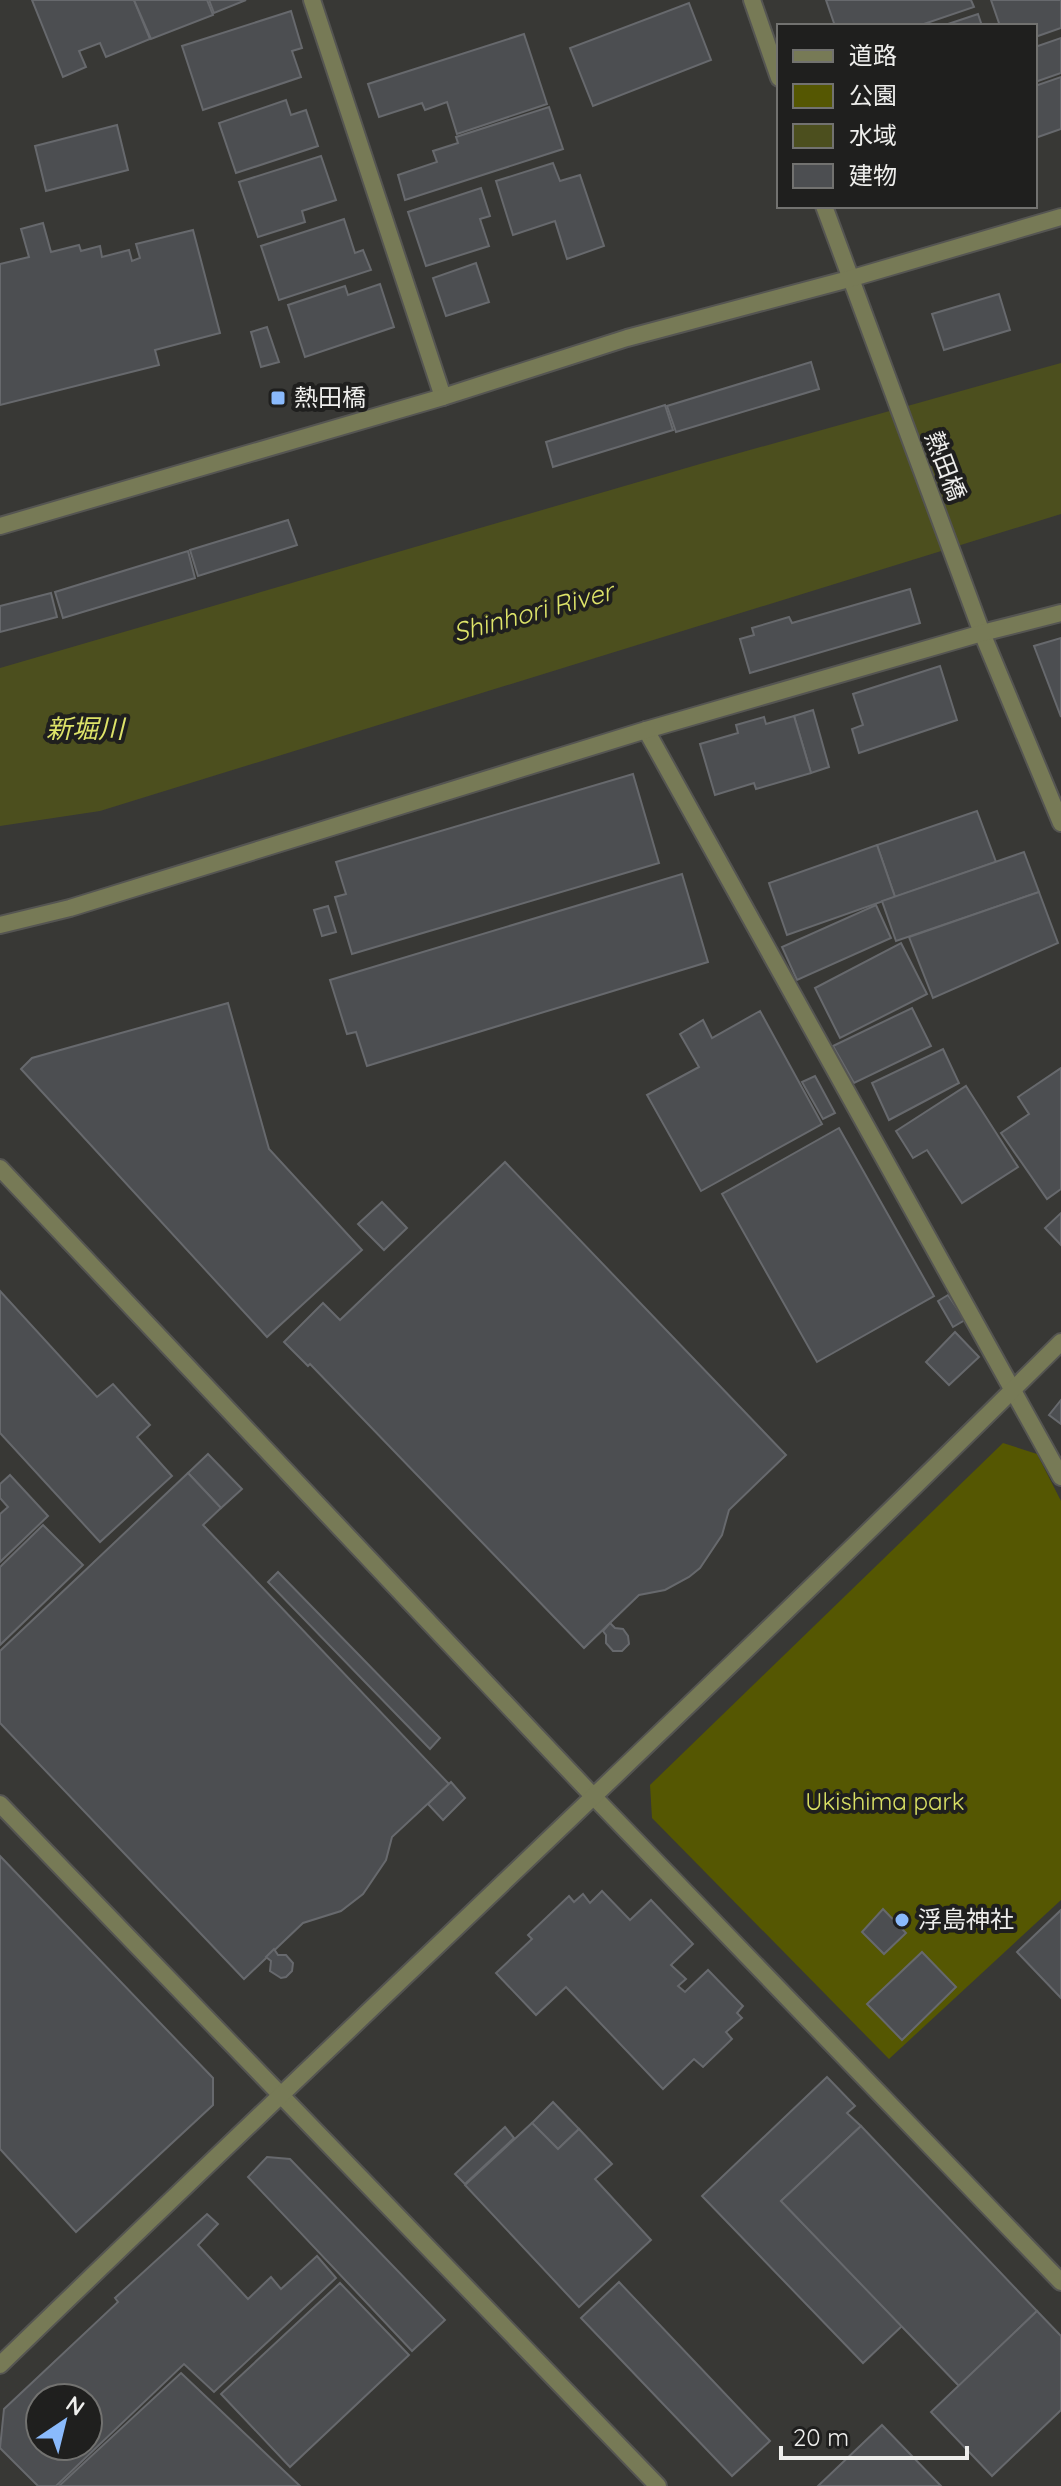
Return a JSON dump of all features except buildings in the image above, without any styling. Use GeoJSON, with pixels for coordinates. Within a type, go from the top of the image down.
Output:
{"type":"FeatureCollection","features":[{"type":"Feature","properties":{"kind":"street"},"geometry":{"type":"LineString","coordinates":[[312,0],[443,397]]}},
{"type":"Feature","properties":{"kind":"street"},"geometry":{"type":"LineString","coordinates":[[752,0],[777,72]]}},
{"type":"Feature","properties":{"kind":"street","name":"熱田橋"},"geometry":{"type":"LineString","coordinates":[[825,208],[982,633],[1061,823]]}},
{"type":"Feature","properties":{"kind":"street"},"geometry":{"type":"LineString","coordinates":[[0,526],[443,397],[627,338],[849,279],[1061,217]]}},
{"type":"Feature","properties":{"kind":"street"},"geometry":{"type":"LineString","coordinates":[[0,925],[70,908],[646,730],[1061,613]]}},
{"type":"Feature","properties":{"kind":"street"},"geometry":{"type":"LineString","coordinates":[[646,730],[1061,1477]]}},
{"type":"Feature","properties":{"kind":"street"},"geometry":{"type":"LineString","coordinates":[[0,1168],[594,1797],[1061,2282]]}},
{"type":"Feature","properties":{"kind":"street"},"geometry":{"type":"LineString","coordinates":[[0,2365],[594,1797],[1061,1342]]}},
{"type":"Feature","properties":{"kind":"street"},"geometry":{"type":"LineString","coordinates":[[0,1804],[658,2486]]}},
{"type":"Feature","properties":{"kind":"green space","name":"Ukishima park"},"geometry":{"type":"Polygon","coordinates":[[[1003,1443],[1037,1454],[1061,1501],[1061,1900],[889,2059],[652,1818],[650,1785],[1003,1443]]]}},
{"type":"Feature","properties":{"kind":"water","name":"新堀川"},"geometry":{"type":"Polygon","coordinates":[[[1061,363],[1061,514],[100,811],[0,826],[0,668],[700,464],[1061,363]]]}},
{"type":"Feature","properties":{"kind":"place","name":"熱田橋"},"geometry":{"type":"Point","coordinates":[278,398]}},
{"type":"Feature","properties":{"kind":"place","name":"浮島神社"},"geometry":{"type":"Point","coordinates":[902,1920]}},
{"type":"Feature","properties":{"kind":"water label","name":"Shinhori River"},"geometry":{"type":"Point","coordinates":[533,612]}}]}
